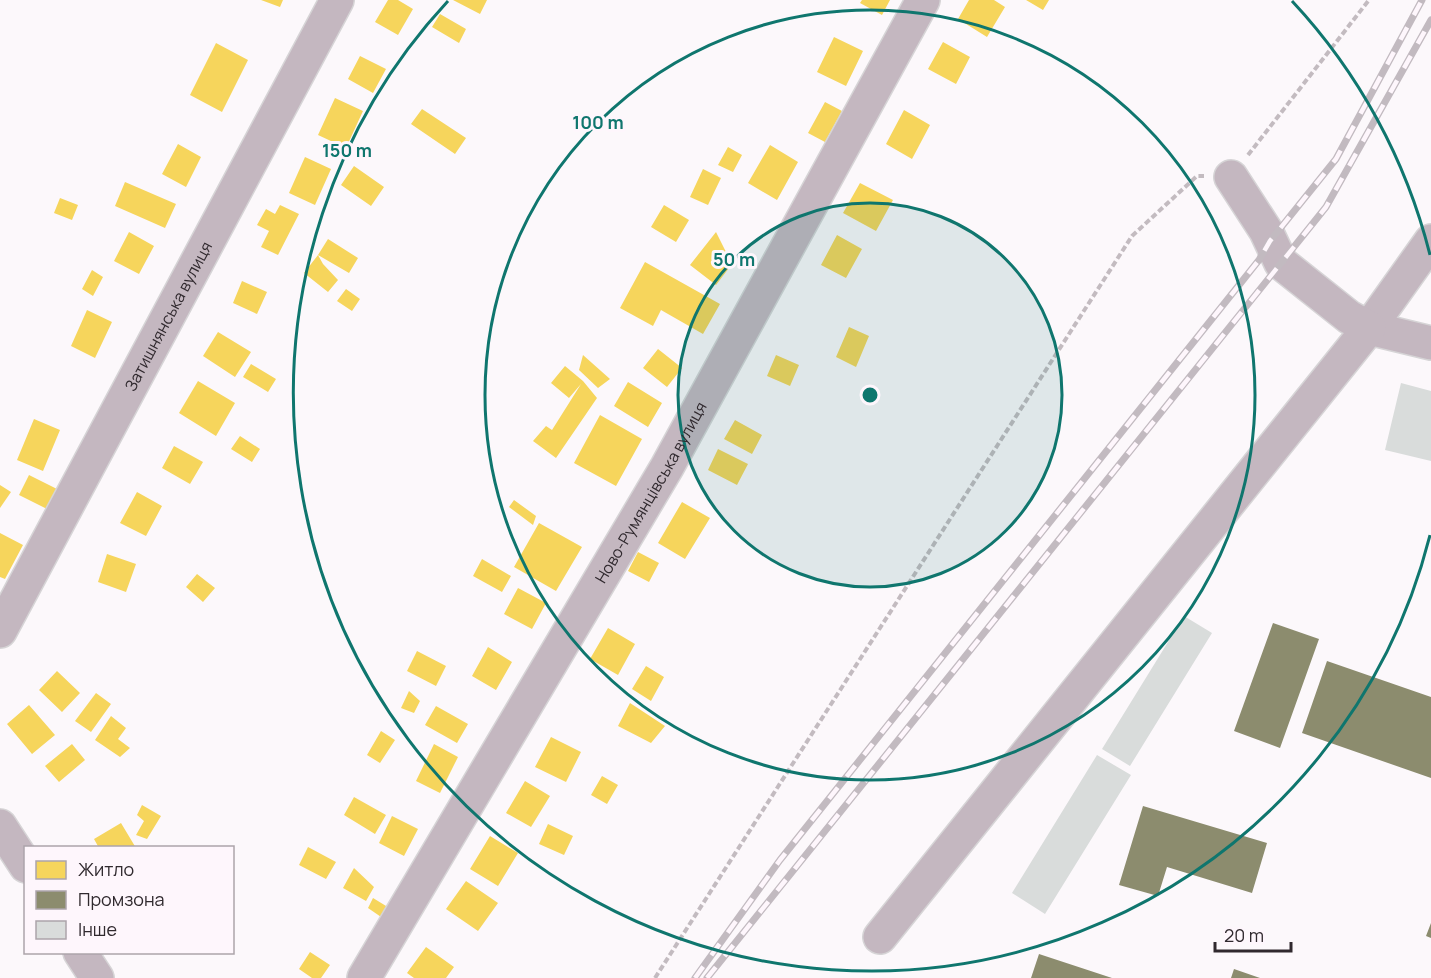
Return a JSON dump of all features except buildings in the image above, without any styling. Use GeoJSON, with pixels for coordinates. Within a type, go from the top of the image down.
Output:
{"type":"FeatureCollection","features":[{"type":"Feature","properties":{"kind":"street","name":"Затишнянська вулиця"},"geometry":{"type":"LineString","coordinates":[[0,631],[337,0]]}},
{"type":"Feature","properties":{"kind":"street","name":"Ново-Румянцівська вулиця"},"geometry":{"type":"LineString","coordinates":[[364,978],[667,467],[923,0]]}},
{"type":"Feature","properties":{"kind":"street"},"geometry":{"type":"LineString","coordinates":[[1231,177],[1266,231],[1281,263],[1349,317],[1369,328],[1431,343]]}},
{"type":"Feature","properties":{"kind":"street"},"geometry":{"type":"LineString","coordinates":[[880,937],[1369,328],[1431,241]]}},
{"type":"Feature","properties":{"kind":"street"},"geometry":{"type":"LineString","coordinates":[[0,826],[24,863]]}},
{"type":"Feature","properties":{"kind":"street"},"geometry":{"type":"LineString","coordinates":[[81,954],[97,978]]}},
{"type":"Feature","properties":{"kind":"path"},"geometry":{"type":"LineString","coordinates":[[655,978],[1132,236],[1197,176],[1231,177],[1369,0]]}},
{"type":"Feature","properties":{"kind":"railway"},"geometry":{"type":"LineString","coordinates":[[695,978],[780,860],[1259,260],[1270,241],[1336,159],[1422,0]]}},
{"type":"Feature","properties":{"kind":"railway"},"geometry":{"type":"LineString","coordinates":[[707,978],[1326,207],[1431,20]]}}]}
